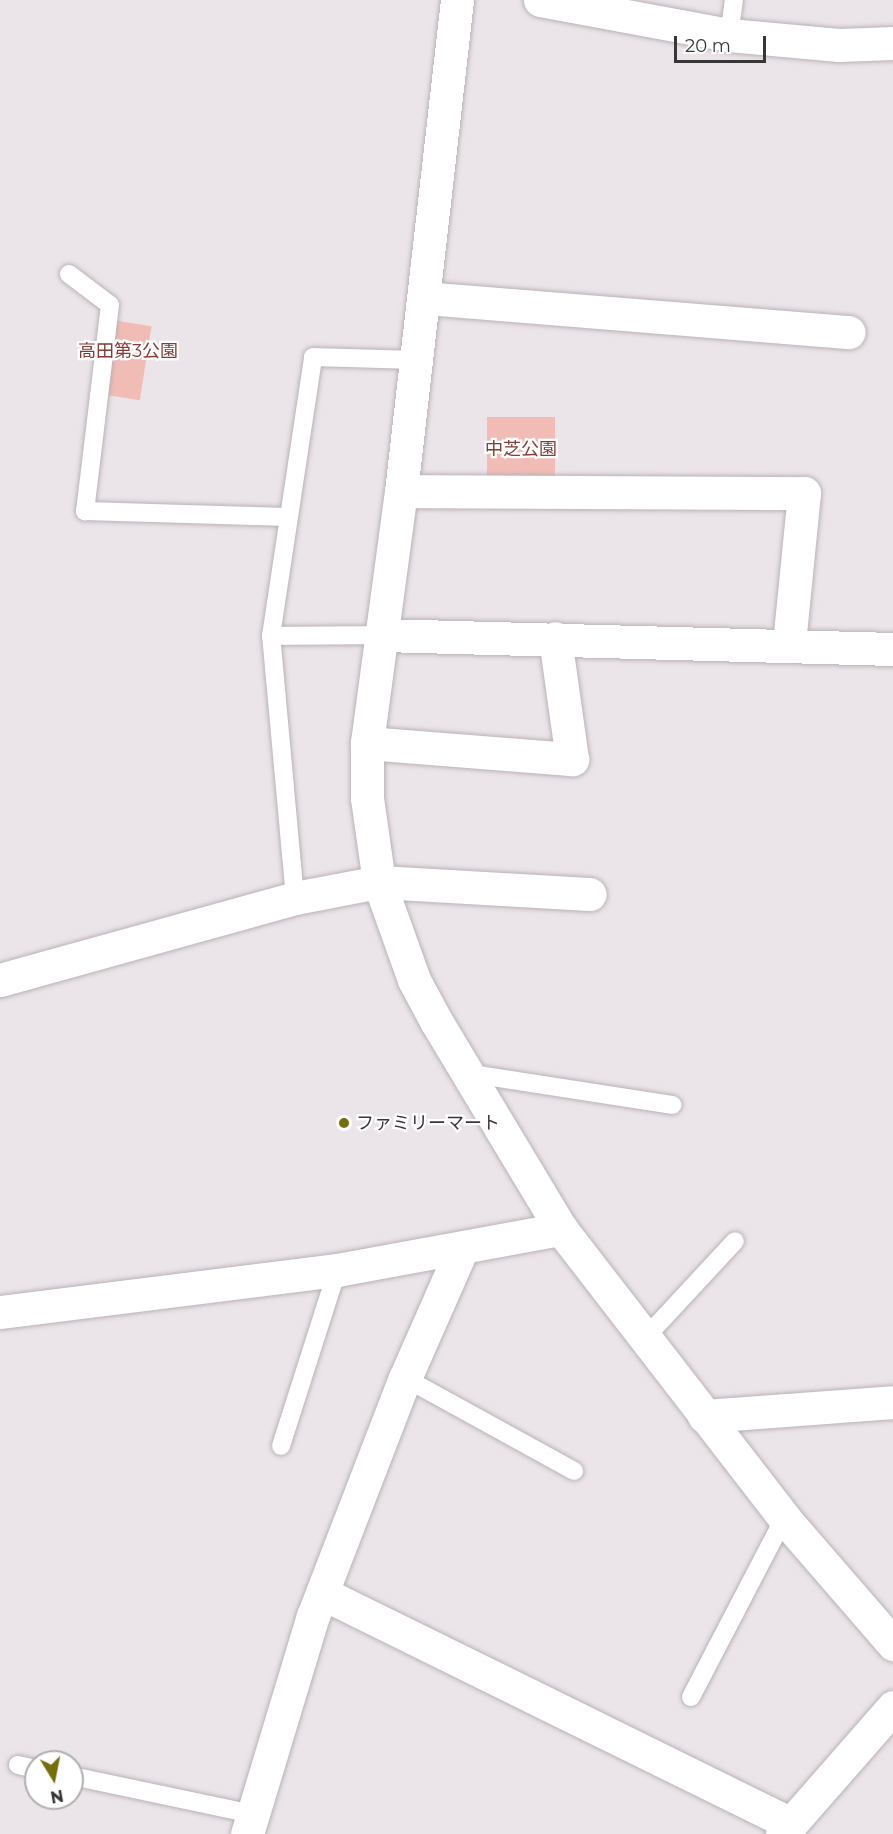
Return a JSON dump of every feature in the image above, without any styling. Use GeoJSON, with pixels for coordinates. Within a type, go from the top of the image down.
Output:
{"type":"FeatureCollection","features":[{"type":"Feature","properties":{"kind":"street"},"geometry":{"type":"LineString","coordinates":[[457,0],[401,491],[367,743],[367,798],[379,882],[414,980],[464,1072],[561,1229],[784,1518],[893,1644]]}},
{"type":"Feature","properties":{"kind":"street"},"geometry":{"type":"LineString","coordinates":[[540,0],[729,34],[839,45],[893,43]]}},
{"type":"Feature","properties":{"kind":"street"},"geometry":{"type":"LineString","coordinates":[[424,298],[849,332]]}},
{"type":"Feature","properties":{"kind":"street"},"geometry":{"type":"LineString","coordinates":[[401,491],[804,494],[789,644]]}},
{"type":"Feature","properties":{"kind":"street"},"geometry":{"type":"LineString","coordinates":[[382,635],[789,644],[893,649]]}},
{"type":"Feature","properties":{"kind":"street"},"geometry":{"type":"LineString","coordinates":[[367,743],[572,759],[555,638]]}},
{"type":"Feature","properties":{"kind":"street"},"geometry":{"type":"LineString","coordinates":[[0,980],[295,898],[379,882],[590,894]]}},
{"type":"Feature","properties":{"kind":"street"},"geometry":{"type":"LineString","coordinates":[[0,1312],[337,1270],[462,1249],[561,1229]]}},
{"type":"Feature","properties":{"kind":"street"},"geometry":{"type":"LineString","coordinates":[[250,1824],[321,1593],[405,1378],[462,1249]]}},
{"type":"Feature","properties":{"kind":"street"},"geometry":{"type":"LineString","coordinates":[[704,1416],[893,1402]]}},
{"type":"Feature","properties":{"kind":"street"},"geometry":{"type":"LineString","coordinates":[[321,1593],[787,1829],[893,1707]]}},
{"type":"Feature","properties":{"kind":"lane"},"geometry":{"type":"LineString","coordinates":[[729,34],[734,0]]}},
{"type":"Feature","properties":{"kind":"lane"},"geometry":{"type":"LineString","coordinates":[[69,274],[110,305],[85,511],[287,517]]}},
{"type":"Feature","properties":{"kind":"lane"},"geometry":{"type":"LineString","coordinates":[[295,898],[272,636],[287,517],[313,357],[416,360]]}},
{"type":"Feature","properties":{"kind":"lane"},"geometry":{"type":"LineString","coordinates":[[272,636],[382,635]]}},
{"type":"Feature","properties":{"kind":"lane"},"geometry":{"type":"LineString","coordinates":[[464,1072],[674,1105]]}},
{"type":"Feature","properties":{"kind":"lane"},"geometry":{"type":"LineString","coordinates":[[645,1338],[735,1242]]}},
{"type":"Feature","properties":{"kind":"lane"},"geometry":{"type":"LineString","coordinates":[[281,1446],[337,1270]]}},
{"type":"Feature","properties":{"kind":"lane"},"geometry":{"type":"LineString","coordinates":[[405,1378],[574,1471]]}},
{"type":"Feature","properties":{"kind":"lane"},"geometry":{"type":"LineString","coordinates":[[691,1696],[784,1518]]}},
{"type":"Feature","properties":{"kind":"lane"},"geometry":{"type":"LineString","coordinates":[[84,1779],[250,1824]]}},
{"type":"Feature","properties":{"kind":"green space","name":"高田第3公園"},"geometry":{"type":"Polygon","coordinates":[[[112,320],[152,326],[140,400],[100,394],[112,320]]]}},
{"type":"Feature","properties":{"kind":"green space","name":"中芝公園"},"geometry":{"type":"Polygon","coordinates":[[[487,417],[555,417],[555,479],[487,479],[487,417]]]}},
{"type":"Feature","properties":{"kind":"place","name":"ファミリーマート"},"geometry":{"type":"Point","coordinates":[344,1123]}}]}
